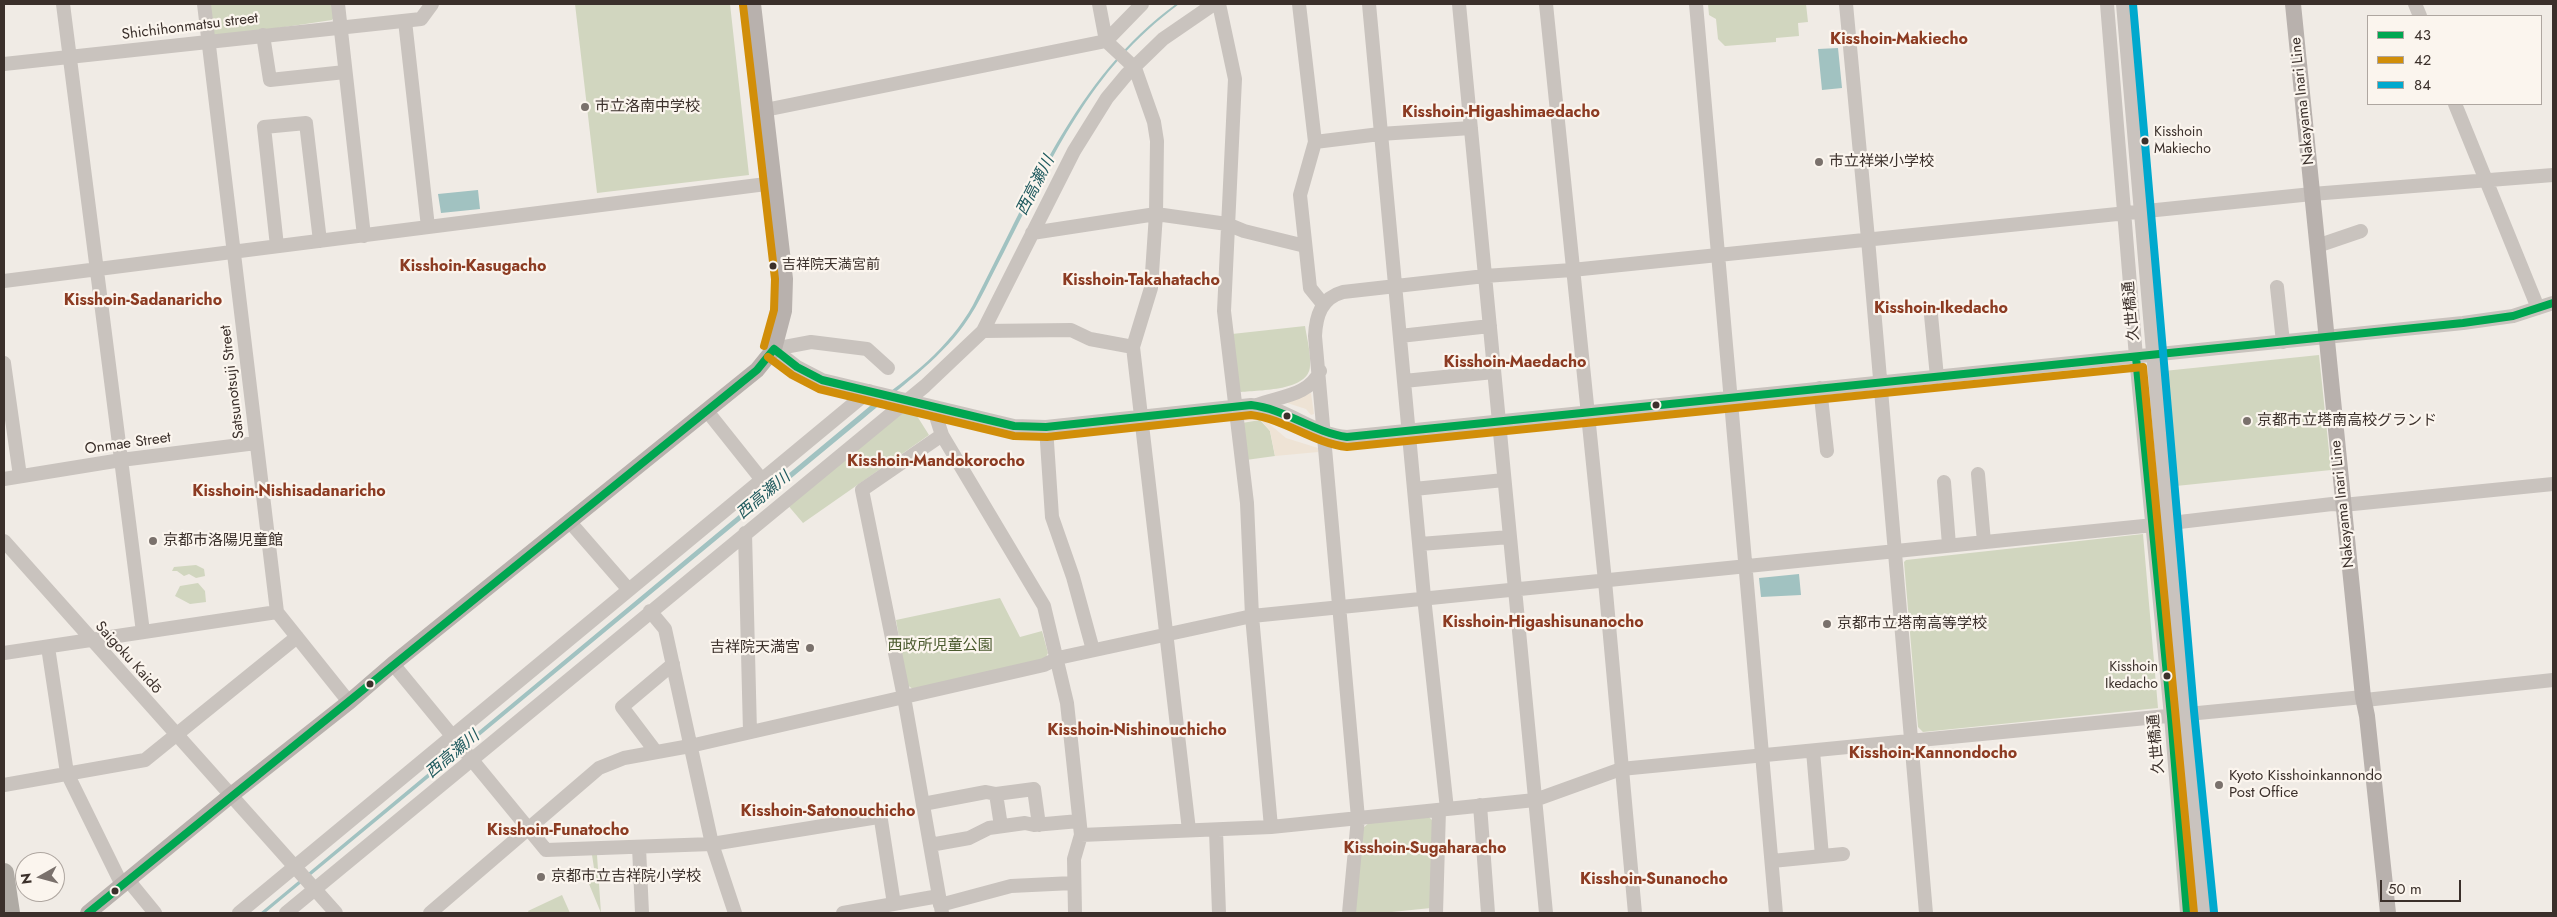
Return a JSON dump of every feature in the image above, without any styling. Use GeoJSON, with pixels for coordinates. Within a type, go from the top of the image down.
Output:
{"type":"FeatureCollection","features":[{"type":"Feature","properties":{"kind":"highway"},"geometry":{"type":"LineString","coordinates":[[4,873],[10,913]]}},
{"type":"Feature","properties":{"kind":"main road"},"geometry":{"type":"LineString","coordinates":[[88,913],[569,521],[758,370],[774,348],[784,311],[786,295],[753,4]]}},
{"type":"Feature","properties":{"kind":"main road","name":"Nakayama Inari Line"},"geometry":{"type":"LineString","coordinates":[[2293,4],[2343,505],[2388,913]]}},
{"type":"Feature","properties":{"kind":"street"},"geometry":{"type":"LineString","coordinates":[[63,4],[143,632]]}},
{"type":"Feature","properties":{"kind":"street","name":"Satsunotsuji Street"},"geometry":{"type":"LineString","coordinates":[[204,4],[277,612]]}},
{"type":"Feature","properties":{"kind":"street"},"geometry":{"type":"LineString","coordinates":[[338,4],[364,236]]}},
{"type":"Feature","properties":{"kind":"street","name":"Shichihonmatsu street"},"geometry":{"type":"LineString","coordinates":[[4,64],[340,26],[405,21],[421,18],[432,4]]}},
{"type":"Feature","properties":{"kind":"street"},"geometry":{"type":"LineString","coordinates":[[1099,4],[1107,42],[1134,67],[1154,122],[1157,141],[1156,214],[1150,288],[1133,347],[1189,830]]}},
{"type":"Feature","properties":{"kind":"street"},"geometry":{"type":"LineString","coordinates":[[765,110],[1107,42],[1142,4]]}},
{"type":"Feature","properties":{"kind":"street"},"geometry":{"type":"LineString","coordinates":[[286,913],[313,888],[904,400],[925,386],[983,331],[1089,124],[1122,80],[1163,39],[1214,4]]}},
{"type":"Feature","properties":{"kind":"street"},"geometry":{"type":"LineString","coordinates":[[1219,4],[1235,79],[1224,311],[1247,503],[1252,616],[1272,827]]}},
{"type":"Feature","properties":{"kind":"street"},"geometry":{"type":"LineString","coordinates":[[1300,4],[1314,142],[1300,195],[1310,288],[1323,304]]}},
{"type":"Feature","properties":{"kind":"street"},"geometry":{"type":"LineString","coordinates":[[1369,4],[1380,134],[1410,430],[1443,809],[1436,913]]}},
{"type":"Feature","properties":{"kind":"street"},"geometry":{"type":"LineString","coordinates":[[1459,4],[1546,913]]}},
{"type":"Feature","properties":{"kind":"street"},"geometry":{"type":"LineString","coordinates":[[1546,4],[1605,581],[1635,913]]}},
{"type":"Feature","properties":{"kind":"street"},"geometry":{"type":"LineString","coordinates":[[1696,4],[1776,913]]}},
{"type":"Feature","properties":{"kind":"street"},"geometry":{"type":"LineString","coordinates":[[1846,4],[1926,913]]}},
{"type":"Feature","properties":{"kind":"street","name":"久世橋通"},"geometry":{"type":"LineString","coordinates":[[2107,4],[2126,213],[2136,357],[2154,525],[2204,913]]}},
{"type":"Feature","properties":{"kind":"street","name":"久世橋通"},"geometry":{"type":"LineString","coordinates":[[2123,4],[2152,356],[2169,524],[2187,913]]}},
{"type":"Feature","properties":{"kind":"street"},"geometry":{"type":"LineString","coordinates":[[405,21],[428,227]]}},
{"type":"Feature","properties":{"kind":"street"},"geometry":{"type":"LineString","coordinates":[[263,35],[270,80],[345,72]]}},
{"type":"Feature","properties":{"kind":"street"},"geometry":{"type":"LineString","coordinates":[[2454,105],[2538,308]]}},
{"type":"Feature","properties":{"kind":"street"},"geometry":{"type":"LineString","coordinates":[[277,246],[264,127],[306,123],[320,241]]}},
{"type":"Feature","properties":{"kind":"street"},"geometry":{"type":"LineString","coordinates":[[1314,142],[1380,134],[1471,128]]}},
{"type":"Feature","properties":{"kind":"street"},"geometry":{"type":"LineString","coordinates":[[1349,913],[1358,818],[1316,325],[1323,304],[1329,298],[1343,292],[1485,276],[1572,270],[2312,194],[2553,174]]}},
{"type":"Feature","properties":{"kind":"street"},"geometry":{"type":"LineString","coordinates":[[4,281],[774,183]]}},
{"type":"Feature","properties":{"kind":"street"},"geometry":{"type":"LineString","coordinates":[[1032,233],[1156,214],[1227,224],[1244,231],[1305,246]]}},
{"type":"Feature","properties":{"kind":"street"},"geometry":{"type":"LineString","coordinates":[[2317,246],[2361,231]]}},
{"type":"Feature","properties":{"kind":"street"},"geometry":{"type":"LineString","coordinates":[[2277,288],[2283,342]]}},
{"type":"Feature","properties":{"kind":"street"},"geometry":{"type":"LineString","coordinates":[[1256,405],[1279,411],[1324,432],[1347,437],[2471,322],[2513,316],[2553,303]]}},
{"type":"Feature","properties":{"kind":"street"},"geometry":{"type":"LineString","coordinates":[[1931,315],[1937,377]]}},
{"type":"Feature","properties":{"kind":"street"},"geometry":{"type":"LineString","coordinates":[[1400,336],[1490,326]]}},
{"type":"Feature","properties":{"kind":"street"},"geometry":{"type":"LineString","coordinates":[[983,331],[1071,330],[1090,339],[1133,347]]}},
{"type":"Feature","properties":{"kind":"street"},"geometry":{"type":"LineString","coordinates":[[774,348],[810,342],[867,349],[888,368]]}},
{"type":"Feature","properties":{"kind":"street"},"geometry":{"type":"LineString","coordinates":[[774,348],[812,375],[871,392],[1014,426],[1046,427],[1256,405],[1282,396],[1297,394],[1307,388],[1316,379],[1320,371]]}},
{"type":"Feature","properties":{"kind":"street"},"geometry":{"type":"LineString","coordinates":[[4,363],[20,476]]}},
{"type":"Feature","properties":{"kind":"street"},"geometry":{"type":"LineString","coordinates":[[1404,381],[1494,372]]}},
{"type":"Feature","properties":{"kind":"street"},"geometry":{"type":"LineString","coordinates":[[1820,388],[1827,451]]}},
{"type":"Feature","properties":{"kind":"street"},"geometry":{"type":"LineString","coordinates":[[239,913],[296,868],[628,590],[871,392]]}},
{"type":"Feature","properties":{"kind":"street"},"geometry":{"type":"LineString","coordinates":[[933,407],[942,435],[1044,606],[1058,658],[1067,703],[1080,828],[1074,860],[1075,913]]}},
{"type":"Feature","properties":{"kind":"street"},"geometry":{"type":"LineString","coordinates":[[707,411],[762,480]]}},
{"type":"Feature","properties":{"kind":"street"},"geometry":{"type":"LineString","coordinates":[[1046,427],[1052,517],[1073,577],[1093,650]]}},
{"type":"Feature","properties":{"kind":"street"},"geometry":{"type":"LineString","coordinates":[[940,905],[904,696],[862,490],[942,435]]}},
{"type":"Feature","properties":{"kind":"street","name":"Onmae Street"},"geometry":{"type":"LineString","coordinates":[[4,479],[121,460],[256,443]]}},
{"type":"Feature","properties":{"kind":"street"},"geometry":{"type":"LineString","coordinates":[[1978,474],[1984,542]]}},
{"type":"Feature","properties":{"kind":"street"},"geometry":{"type":"LineString","coordinates":[[1414,489],[1504,480]]}},
{"type":"Feature","properties":{"kind":"street"},"geometry":{"type":"LineString","coordinates":[[1944,482],[1949,545]]}},
{"type":"Feature","properties":{"kind":"street"},"geometry":{"type":"LineString","coordinates":[[430,913],[599,768],[624,758],[690,746],[1044,665],[1058,658],[1252,616],[1424,597],[1515,590],[1894,550],[2169,524],[2332,504],[2343,505],[2553,484]]}},
{"type":"Feature","properties":{"kind":"street"},"geometry":{"type":"LineString","coordinates":[[569,521],[628,590]]}},
{"type":"Feature","properties":{"kind":"street"},"geometry":{"type":"LineString","coordinates":[[745,533],[750,732]]}},
{"type":"Feature","properties":{"kind":"street"},"geometry":{"type":"LineString","coordinates":[[1420,544],[1510,538]]}},
{"type":"Feature","properties":{"kind":"street","name":"Saigoku Kaidō"},"geometry":{"type":"LineString","coordinates":[[4,541],[90,640],[336,913]]}},
{"type":"Feature","properties":{"kind":"street"},"geometry":{"type":"LineString","coordinates":[[650,611],[665,629],[712,844],[735,913]]}},
{"type":"Feature","properties":{"kind":"street"},"geometry":{"type":"LineString","coordinates":[[4,652],[277,612],[349,702]]}},
{"type":"Feature","properties":{"kind":"street"},"geometry":{"type":"LineString","coordinates":[[4,785],[145,760],[297,637]]}},
{"type":"Feature","properties":{"kind":"street"},"geometry":{"type":"LineString","coordinates":[[48,646],[67,773],[125,883],[155,913]]}},
{"type":"Feature","properties":{"kind":"street"},"geometry":{"type":"LineString","coordinates":[[393,664],[454,735],[546,850],[712,844],[878,817],[881,820],[894,904]]}},
{"type":"Feature","properties":{"kind":"street"},"geometry":{"type":"LineString","coordinates":[[656,752],[622,707],[673,664]]}},
{"type":"Feature","properties":{"kind":"street"},"geometry":{"type":"LineString","coordinates":[[930,845],[969,838],[989,828],[1025,823],[1080,828],[1216,831],[1480,806],[1535,800],[1621,769],[2553,680]]}},
{"type":"Feature","properties":{"kind":"street"},"geometry":{"type":"LineString","coordinates":[[1813,752],[1822,856]]}},
{"type":"Feature","properties":{"kind":"street"},"geometry":{"type":"LineString","coordinates":[[923,804],[986,792],[996,794],[1034,789],[1038,824]]}},
{"type":"Feature","properties":{"kind":"street"},"geometry":{"type":"LineString","coordinates":[[996,794],[1001,826]]}},
{"type":"Feature","properties":{"kind":"street"},"geometry":{"type":"LineString","coordinates":[[1480,806],[1488,913]]}},
{"type":"Feature","properties":{"kind":"street"},"geometry":{"type":"LineString","coordinates":[[1216,831],[1219,913]]}},
{"type":"Feature","properties":{"kind":"street"},"geometry":{"type":"LineString","coordinates":[[639,847],[642,913]]}},
{"type":"Feature","properties":{"kind":"street"},"geometry":{"type":"LineString","coordinates":[[1772,861],[1844,854]]}},
{"type":"Feature","properties":{"kind":"street"},"geometry":{"type":"LineString","coordinates":[[842,913],[894,904],[940,905],[1011,886],[1073,883]]}},
{"type":"Feature","properties":{"kind":"green space"},"geometry":{"type":"Polygon","coordinates":[[[209,4],[334,4],[335,16],[332,20],[218,37],[213,34],[209,4]]]}},
{"type":"Feature","properties":{"kind":"green space"},"geometry":{"type":"Polygon","coordinates":[[[575,4],[730,4],[749,175],[597,193],[575,4]]]}},
{"type":"Feature","properties":{"kind":"green space"},"geometry":{"type":"Polygon","coordinates":[[[1708,4],[1806,4],[1808,22],[1798,23],[1799,36],[1776,38],[1776,42],[1725,46],[1718,39],[1716,19],[1709,15],[1708,4]]]}},
{"type":"Feature","properties":{"kind":"green space"},"geometry":{"type":"Polygon","coordinates":[[[1305,326],[1310,366],[1308,374],[1293,385],[1282,388],[1241,392],[1237,389],[1232,334],[1305,326]]]}},
{"type":"Feature","properties":{"kind":"green space","name":"京都市立塔南高校グランド"},"geometry":{"type":"Polygon","coordinates":[[[2319,355],[2331,470],[2176,486],[2164,371],[2319,355]]]}},
{"type":"Feature","properties":{"kind":"green space"},"geometry":{"type":"Polygon","coordinates":[[[900,411],[917,416],[929,435],[803,523],[786,503],[900,411]]]}},
{"type":"Feature","properties":{"kind":"green space"},"geometry":{"type":"Polygon","coordinates":[[[1260,420],[1270,431],[1275,456],[1246,460],[1242,423],[1260,420]]]}},
{"type":"Feature","properties":{"kind":"green space"},"geometry":{"type":"Polygon","coordinates":[[[2143,534],[2158,708],[1923,732],[1918,727],[1904,562],[1906,560],[2143,534]]]}},
{"type":"Feature","properties":{"kind":"green space"},"geometry":{"type":"Polygon","coordinates":[[[196,565],[204,569],[205,576],[196,578],[189,574],[184,576],[177,571],[172,571],[174,567],[196,565]]]}},
{"type":"Feature","properties":{"kind":"green space"},"geometry":{"type":"Polygon","coordinates":[[[198,583],[205,591],[206,602],[190,604],[175,596],[180,586],[198,583]]]}},
{"type":"Feature","properties":{"kind":"green space","name":"西政所児童公園"},"geometry":{"type":"Polygon","coordinates":[[[1000,598],[1020,637],[1042,631],[1048,653],[1045,659],[913,689],[907,685],[896,620],[1000,598]]]}},
{"type":"Feature","properties":{"kind":"green space"},"geometry":{"type":"Polygon","coordinates":[[[1428,816],[1435,823],[1431,908],[1382,913],[1354,913],[1363,828],[1370,822],[1428,816]]]}},
{"type":"Feature","properties":{"kind":"green space"},"geometry":{"type":"Polygon","coordinates":[[[592,855],[597,855],[601,913],[589,884],[589,881],[596,881],[592,855]]]}},
{"type":"Feature","properties":{"kind":"green space"},"geometry":{"type":"Polygon","coordinates":[[[562,895],[570,913],[529,913],[528,911],[562,895]]]}},
{"type":"Feature","properties":{"kind":"shaded area"},"geometry":{"type":"Polygon","coordinates":[[[1311,393],[1314,414],[1311,415],[1306,409],[1281,401],[1311,393]]]}},
{"type":"Feature","properties":{"kind":"shaded area"},"geometry":{"type":"Polygon","coordinates":[[[1260,416],[1286,438],[1318,448],[1318,452],[1275,456],[1270,431],[1261,420],[1240,421],[1244,418],[1260,416]]]}},
{"type":"Feature","properties":{"kind":"water","name":"西高瀬川"},"geometry":{"type":"Polygon","coordinates":[[[1176,4],[1179,4],[1147,30],[1120,58],[1076,117],[1057,149],[975,308],[954,338],[930,362],[265,913],[260,913],[870,406],[928,361],[952,335],[973,305],[1035,182],[1082,103],[1110,67],[1141,34],[1176,4]]]}},
{"type":"Feature","properties":{"kind":"water"},"geometry":{"type":"Polygon","coordinates":[[[1838,48],[1842,88],[1822,90],[1818,49],[1838,48]]]}},
{"type":"Feature","properties":{"kind":"water"},"geometry":{"type":"Polygon","coordinates":[[[478,190],[480,209],[441,213],[438,194],[478,190]]]}},
{"type":"Feature","properties":{"kind":"water"},"geometry":{"type":"Polygon","coordinates":[[[1799,574],[1801,595],[1761,597],[1759,578],[1799,574]]]}},
{"type":"Feature","properties":{"kind":"transit line","name":"84"},"geometry":{"type":"LineString","coordinates":[[2133,4],[2194,711],[2214,912]]}},
{"type":"Feature","properties":{"kind":"transit line","name":"42"},"geometry":{"type":"LineString","coordinates":[[743,5],[775,279],[774,310],[764,346]]}},
{"type":"Feature","properties":{"kind":"transit line","name":"43"},"geometry":{"type":"LineString","coordinates":[[774,349],[797,367],[822,380],[1014,426],[1046,427],[1251,405],[1276,411],[1322,430],[1347,437],[2463,323],[2513,316],[2553,303]]}},
{"type":"Feature","properties":{"kind":"transit line","name":"43"},"geometry":{"type":"LineString","coordinates":[[88,913],[757,370],[774,349]]}},
{"type":"Feature","properties":{"kind":"transit line","name":"42"},"geometry":{"type":"LineString","coordinates":[[768,357],[792,375],[819,389],[1014,436],[1047,437],[1251,415],[1276,421],[1322,441],[1347,447],[2143,367],[2194,913]]}},
{"type":"Feature","properties":{"kind":"transit line","name":"43"},"geometry":{"type":"LineString","coordinates":[[2136,357],[2171,716],[2187,913]]}},
{"type":"Feature","properties":{"kind":"place","name":"市立洛南中学校"},"geometry":{"type":"Point","coordinates":[585,107]}},
{"type":"Feature","properties":{"kind":"place","name":"Kisshoin Makiecho"},"geometry":{"type":"Point","coordinates":[2145,141]}},
{"type":"Feature","properties":{"kind":"place","name":"市立祥栄小学校"},"geometry":{"type":"Point","coordinates":[1819,162]}},
{"type":"Feature","properties":{"kind":"place","name":"吉祥院天満宮前"},"geometry":{"type":"Point","coordinates":[773,266]}},
{"type":"Feature","properties":{"kind":"place","name":"京都市立塔南高校グランド"},"geometry":{"type":"Point","coordinates":[2247,421]}},
{"type":"Feature","properties":{"kind":"place","name":"京都市洛陽児童館"},"geometry":{"type":"Point","coordinates":[153,541]}},
{"type":"Feature","properties":{"kind":"place","name":"京都市立塔南高等学校"},"geometry":{"type":"Point","coordinates":[1827,624]}},
{"type":"Feature","properties":{"kind":"place","name":"吉祥院天満宮"},"geometry":{"type":"Point","coordinates":[810,648]}},
{"type":"Feature","properties":{"kind":"place","name":"Kisshoin Ikedacho"},"geometry":{"type":"Point","coordinates":[2167,676]}},
{"type":"Feature","properties":{"kind":"place","name":"Kyoto Kisshoinkannondo Post Office"},"geometry":{"type":"Point","coordinates":[2219,785]}},
{"type":"Feature","properties":{"kind":"place","name":"京都市立吉祥院小学校"},"geometry":{"type":"Point","coordinates":[541,877]}},
{"type":"Feature","properties":{"kind":"district","name":"Kisshoin-Makiecho"},"geometry":{"type":"Point","coordinates":[1899,40]}},
{"type":"Feature","properties":{"kind":"district","name":"Kisshoin-Higashimaedacho"},"geometry":{"type":"Point","coordinates":[1501,113]}},
{"type":"Feature","properties":{"kind":"district","name":"Kisshoin-Kasugacho"},"geometry":{"type":"Point","coordinates":[473,267]}},
{"type":"Feature","properties":{"kind":"district","name":"Kisshoin-Takahatacho"},"geometry":{"type":"Point","coordinates":[1141,281]}},
{"type":"Feature","properties":{"kind":"district","name":"Kisshoin-Sadanaricho"},"geometry":{"type":"Point","coordinates":[143,301]}},
{"type":"Feature","properties":{"kind":"district","name":"Kisshoin-Ikedacho"},"geometry":{"type":"Point","coordinates":[1941,309]}},
{"type":"Feature","properties":{"kind":"district","name":"Kisshoin-Maedacho"},"geometry":{"type":"Point","coordinates":[1515,363]}},
{"type":"Feature","properties":{"kind":"district","name":"Kisshoin-Mandokorocho"},"geometry":{"type":"Point","coordinates":[936,462]}},
{"type":"Feature","properties":{"kind":"district","name":"Kisshoin-Nishisadanaricho"},"geometry":{"type":"Point","coordinates":[289,492]}},
{"type":"Feature","properties":{"kind":"district","name":"Kisshoin-Higashisunanocho"},"geometry":{"type":"Point","coordinates":[1543,623]}},
{"type":"Feature","properties":{"kind":"district","name":"Kisshoin-Nishinouchicho"},"geometry":{"type":"Point","coordinates":[1137,731]}},
{"type":"Feature","properties":{"kind":"district","name":"Kisshoin-Kannondocho"},"geometry":{"type":"Point","coordinates":[1933,754]}},
{"type":"Feature","properties":{"kind":"district","name":"Kisshoin-Satonouchicho"},"geometry":{"type":"Point","coordinates":[828,812]}},
{"type":"Feature","properties":{"kind":"district","name":"Kisshoin-Funatocho"},"geometry":{"type":"Point","coordinates":[558,831]}},
{"type":"Feature","properties":{"kind":"district","name":"Kisshoin-Sugaharacho"},"geometry":{"type":"Point","coordinates":[1425,849]}},
{"type":"Feature","properties":{"kind":"district","name":"Kisshoin-Sunanocho"},"geometry":{"type":"Point","coordinates":[1654,880]}}]}
